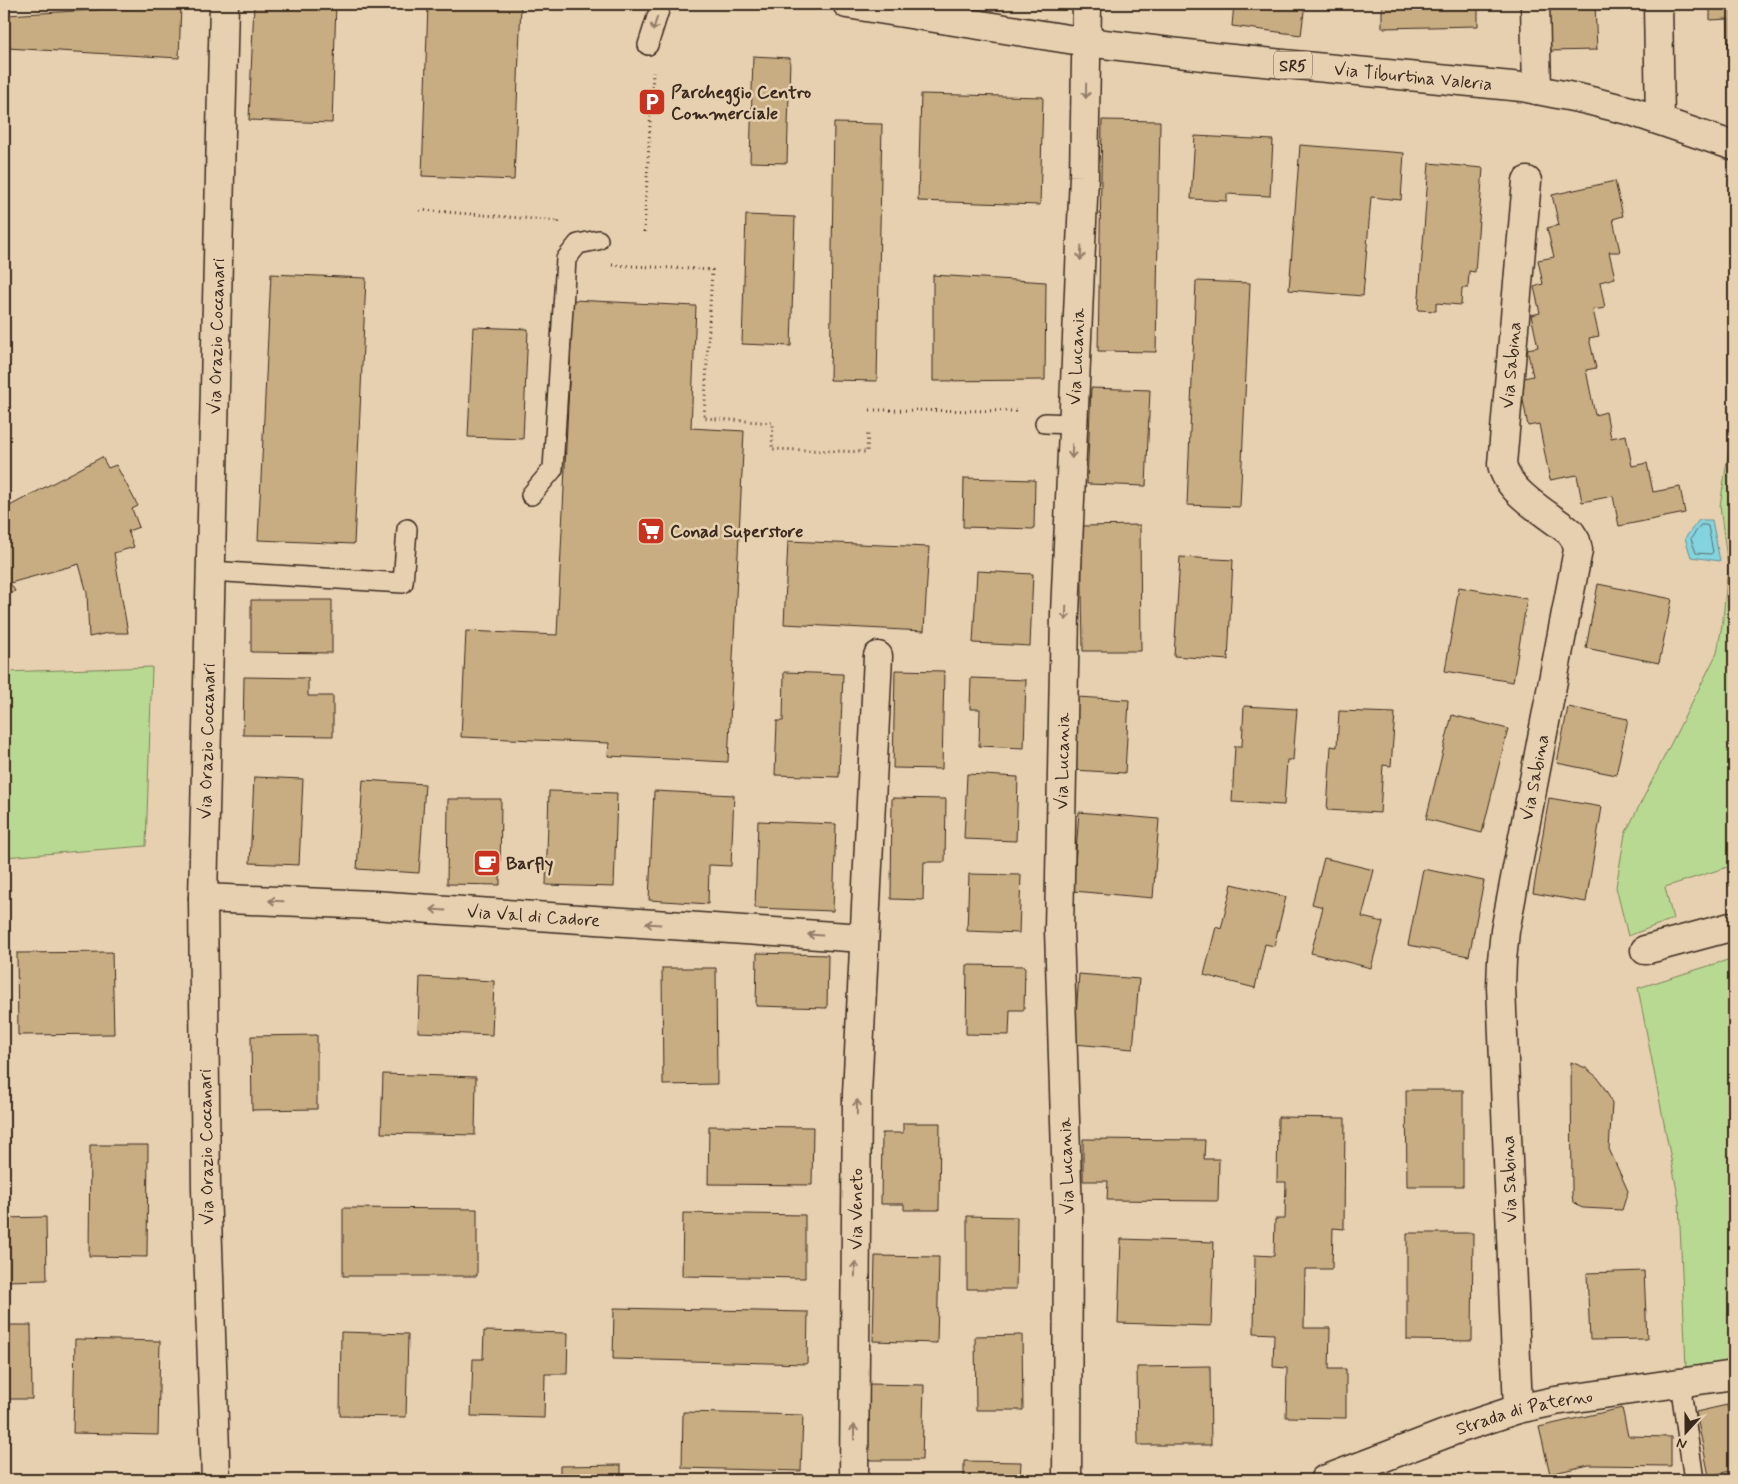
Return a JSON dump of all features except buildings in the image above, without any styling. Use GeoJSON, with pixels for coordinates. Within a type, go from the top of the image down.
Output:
{"type":"FeatureCollection","features":[{"type":"Feature","properties":{"kind":"street","name":"Via Orazio Coccanari"},"geometry":{"type":"LineString","coordinates":[[216,1480],[206,1188],[203,898],[224,4]]}},
{"type":"Feature","properties":{"kind":"street","name":"Via Tiburtina Valeria"},"geometry":{"type":"LineString","coordinates":[[847,4],[1087,42],[1212,57],[1497,84],[1537,90],[1604,104],[1660,120],[1734,146]]}},
{"type":"Feature","properties":{"kind":"street","name":"Via Lucania"},"geometry":{"type":"LineString","coordinates":[[1067,1480],[1068,1216],[1060,930],[1065,614],[1084,176],[1087,4]]}},
{"type":"Feature","properties":{"kind":"street"},"geometry":{"type":"LineString","coordinates":[[1535,4],[1537,90]]}},
{"type":"Feature","properties":{"kind":"street"},"geometry":{"type":"LineString","coordinates":[[1658,4],[1660,120]]}},
{"type":"Feature","properties":{"kind":"street","name":"Via Sabina"},"geometry":{"type":"LineString","coordinates":[[1518,1409],[1501,986],[1502,960],[1505,931],[1578,550],[1576,541],[1571,533],[1514,488],[1505,475],[1502,464],[1527,181]]}},
{"type":"Feature","properties":{"kind":"street","name":"Via Veneto"},"geometry":{"type":"LineString","coordinates":[[854,1480],[857,1094],[878,656]]}},
{"type":"Feature","properties":{"kind":"street","name":"Via Val di Cadore"},"geometry":{"type":"LineString","coordinates":[[203,898],[373,905],[863,938]]}},
{"type":"Feature","properties":{"kind":"street"},"geometry":{"type":"LineString","coordinates":[[1645,950],[1734,926]]}},
{"type":"Feature","properties":{"kind":"street","name":"Strada di Paterno"},"geometry":{"type":"LineString","coordinates":[[1324,1480],[1518,1409],[1546,1403],[1734,1375]]}},
{"type":"Feature","properties":{"kind":"lane"},"geometry":{"type":"LineString","coordinates":[[648,44],[661,4]]}},
{"type":"Feature","properties":{"kind":"lane"},"geometry":{"type":"LineString","coordinates":[[531,495],[554,469],[566,259],[578,244],[598,240]]}},
{"type":"Feature","properties":{"kind":"lane"},"geometry":{"type":"LineString","coordinates":[[1045,424],[1073,424]]}},
{"type":"Feature","properties":{"kind":"lane"},"geometry":{"type":"LineString","coordinates":[[210,571],[403,583],[407,529]]}},
{"type":"Feature","properties":{"kind":"lane"},"geometry":{"type":"LineString","coordinates":[[1680,1382],[1694,1480]]}},
{"type":"Feature","properties":{"kind":"path"},"geometry":{"type":"LineString","coordinates":[[644,232],[654,72]]}},
{"type":"Feature","properties":{"kind":"path"},"geometry":{"type":"LineString","coordinates":[[420,210],[558,221],[558,230]]}},
{"type":"Feature","properties":{"kind":"path"},"geometry":{"type":"LineString","coordinates":[[602,264],[712,270],[704,418],[773,423],[772,449],[867,452],[868,431]]}},
{"type":"Feature","properties":{"kind":"path"},"geometry":{"type":"LineString","coordinates":[[870,410],[1026,412]]}},
{"type":"Feature","properties":{"kind":"green space"},"geometry":{"type":"Polygon","coordinates":[[[1734,424],[1734,865],[1665,887],[1673,919],[1628,936],[1616,887],[1625,834],[1717,653],[1723,619],[1728,567],[1720,506],[1734,424]]]}},
{"type":"Feature","properties":{"kind":"green space"},"geometry":{"type":"Polygon","coordinates":[[[152,667],[146,846],[4,857],[4,672],[152,667]]]}},
{"type":"Feature","properties":{"kind":"green space"},"geometry":{"type":"Polygon","coordinates":[[[1734,958],[1734,1361],[1686,1368],[1679,1201],[1638,988],[1734,958]]]}},
{"type":"Feature","properties":{"kind":"water"},"geometry":{"type":"Polygon","coordinates":[[[1699,520],[1712,520],[1720,561],[1691,557],[1685,538],[1699,520]]]}},
{"type":"Feature","properties":{"kind":"place","name":"Parcheggio Centro Commerciale"},"geometry":{"type":"Point","coordinates":[652,102]}},
{"type":"Feature","properties":{"kind":"place","name":"Conad Superstore"},"geometry":{"type":"Point","coordinates":[651,531]}},
{"type":"Feature","properties":{"kind":"place","name":"Barfly"},"geometry":{"type":"Point","coordinates":[487,863]}}]}
